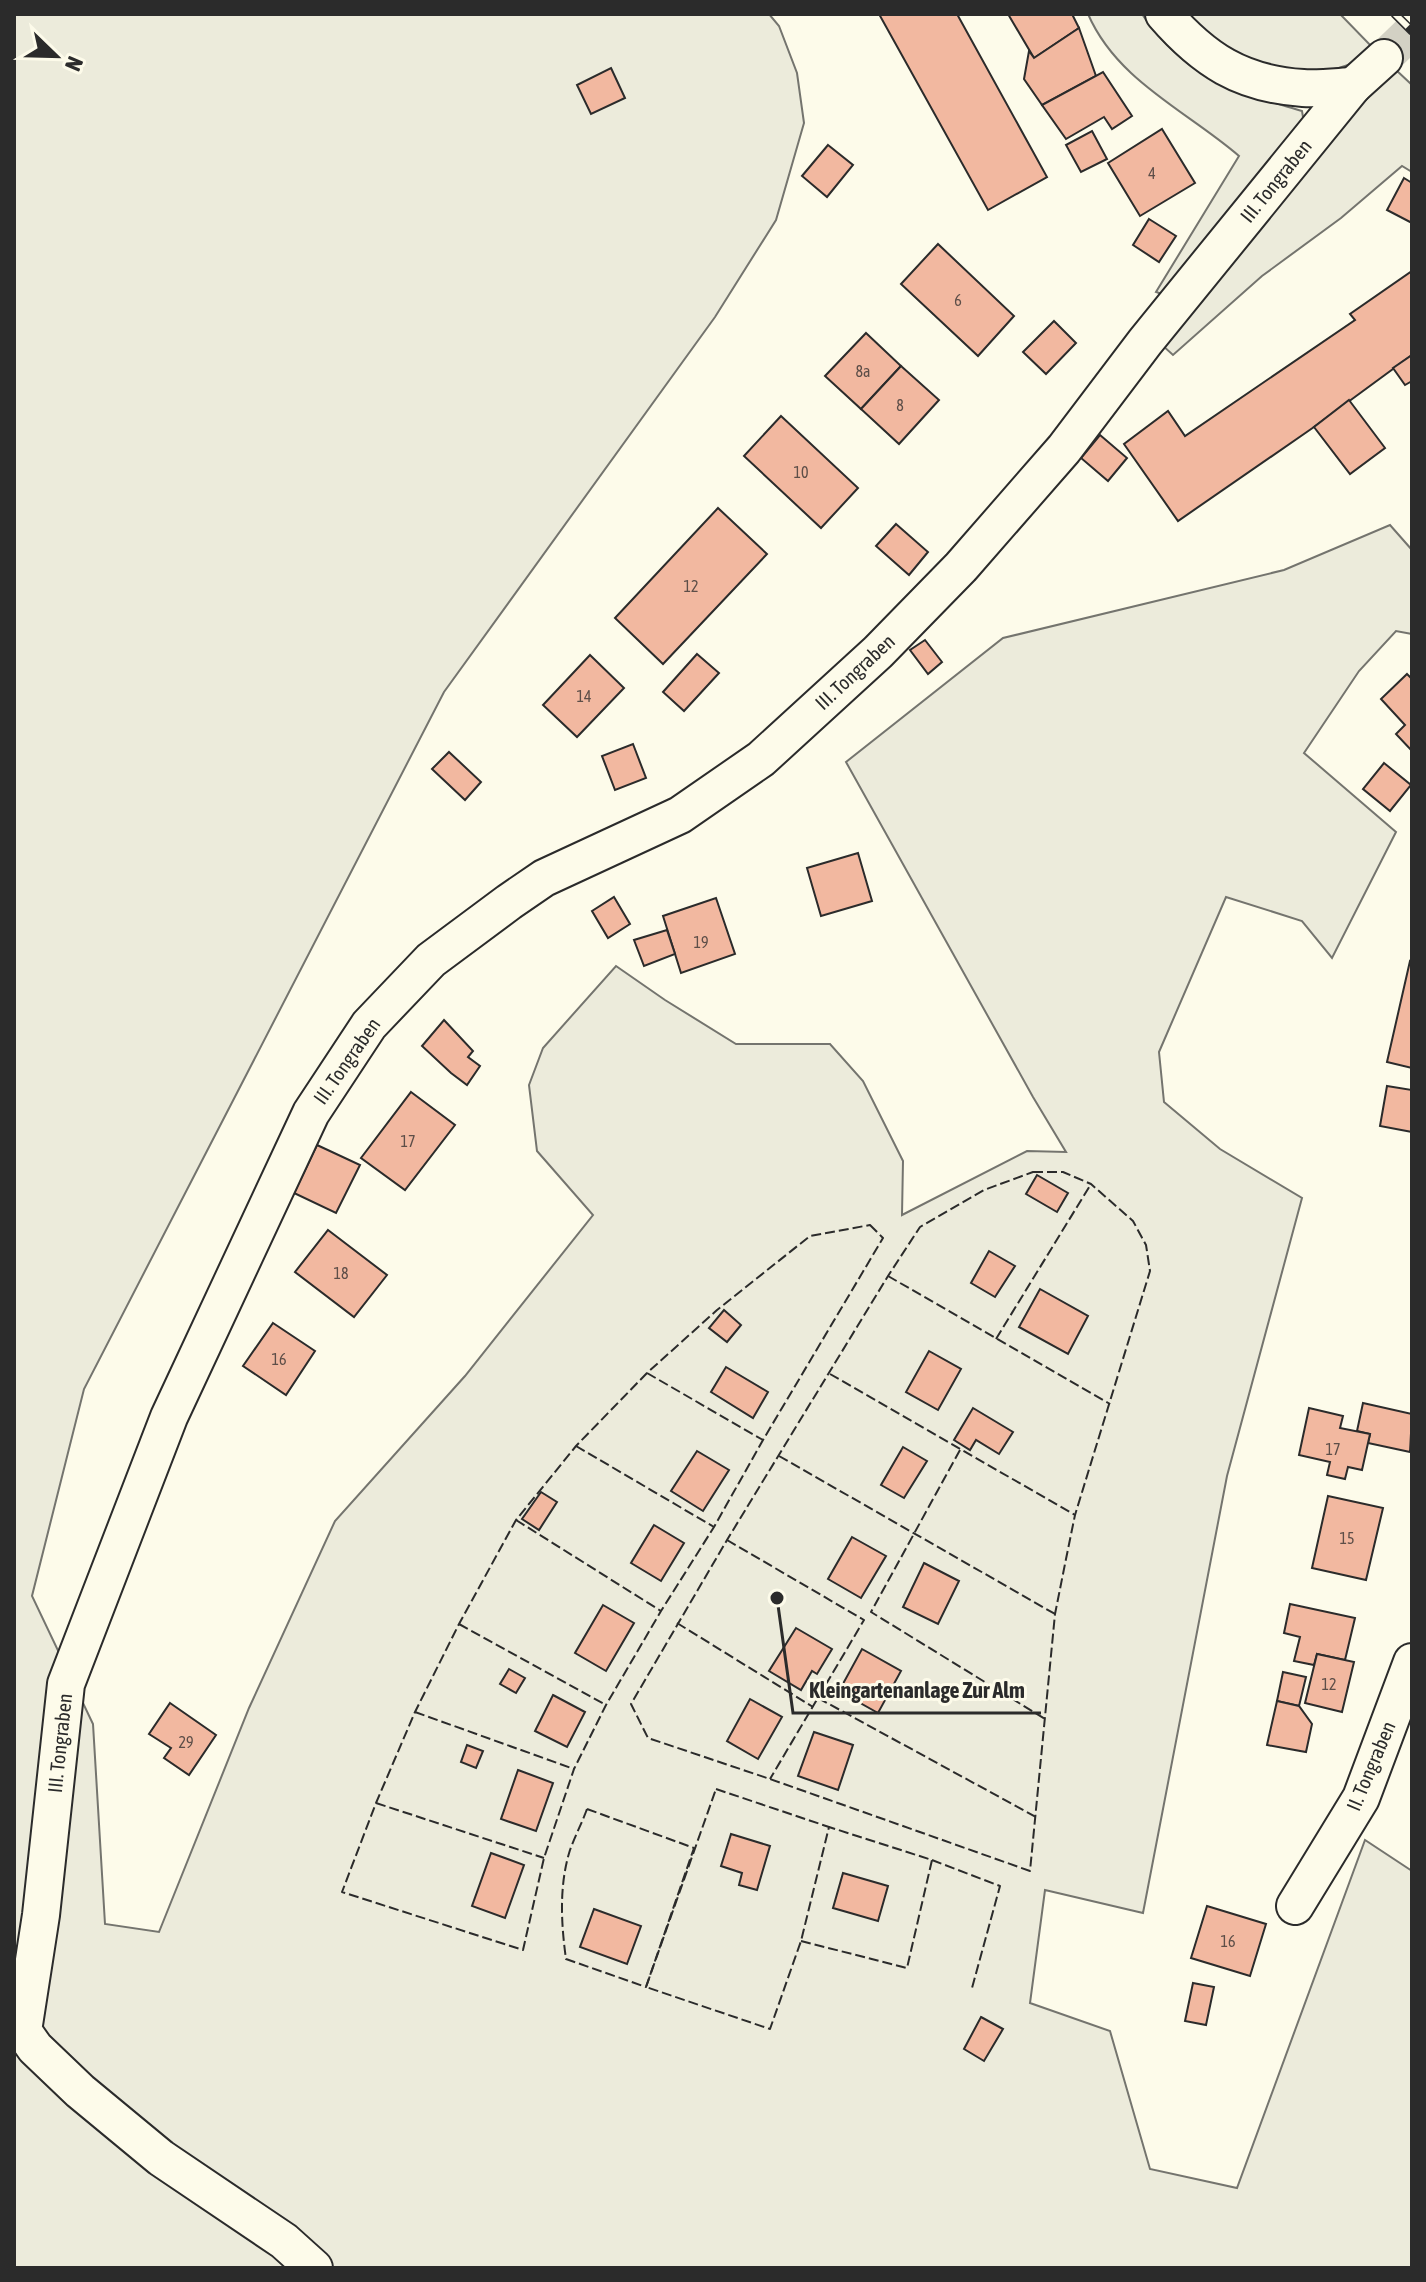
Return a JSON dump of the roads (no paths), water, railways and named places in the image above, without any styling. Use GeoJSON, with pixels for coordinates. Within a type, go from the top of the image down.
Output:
{"type":"FeatureCollection","features":[{"type":"Feature","properties":{"kind":"street"},"geometry":{"type":"LineString","coordinates":[[1164,14],[1182,35],[1213,62],[1256,81],[1303,88],[1353,86]]}},
{"type":"Feature","properties":{"kind":"street","name":"III. Tongraben"},"geometry":{"type":"LineString","coordinates":[[314,2268],[284,2241],[161,2158],[80,2091],[35,2048],[23,2031],[41,1915],[66,1684],[169,1417],[311,1113],[369,1025],[431,960],[544,878],[680,815],[761,759],[878,652],[961,567],[1064,449],[1145,342],[1353,86],[1384,58]]}},
{"type":"Feature","properties":{"kind":"street","name":"II. Tongraben"},"geometry":{"type":"LineString","coordinates":[[1295,1906],[1361,1798],[1412,1662]]}},
{"type":"Feature","properties":{"kind":"tunnel"},"geometry":{"type":"LineString","coordinates":[[1384,58],[1412,31]]}},
{"type":"Feature","properties":{"kind":"railway"},"geometry":{"type":"LineString","coordinates":[[1395,14],[1412,31]]}},
{"type":"Feature","properties":{"kind":"place","name":"Kleingartenanlage Zur Alm"},"geometry":{"type":"Point","coordinates":[777,1598]}}]}
